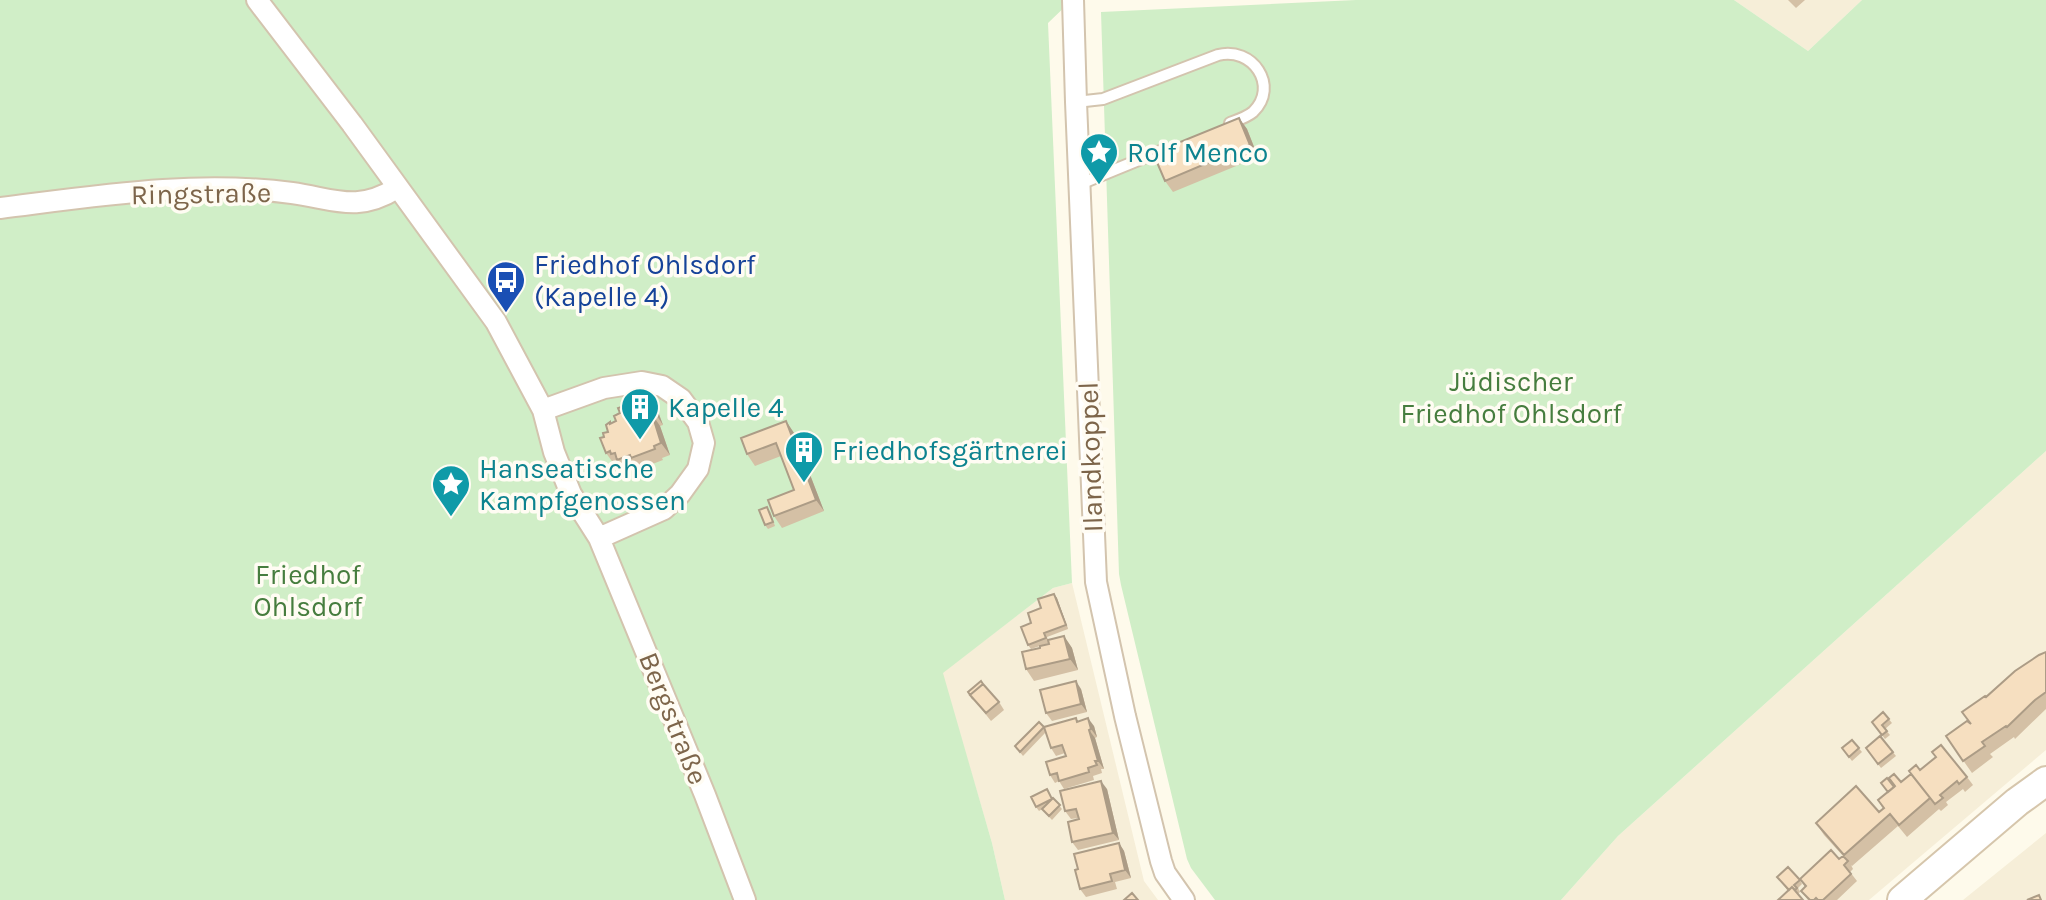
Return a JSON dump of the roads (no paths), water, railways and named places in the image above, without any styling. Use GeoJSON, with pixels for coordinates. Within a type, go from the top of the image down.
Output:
{"type":"FeatureCollection","features":[{"type":"Feature","properties":{"kind":"main road"},"geometry":{"type":"LineString","coordinates":[[1902,900],[2046,781]]}},
{"type":"Feature","properties":{"kind":"street","name":"Ilandkoppel"},"geometry":{"type":"LineString","coordinates":[[1073,0],[1096,582],[1121,701],[1161,861],[1165,873],[1184,900]]}},
{"type":"Feature","properties":{"kind":"street","name":"Bergstraße"},"geometry":{"type":"LineString","coordinates":[[262,2],[496,322],[543,410],[554,452],[568,486],[599,538],[745,900]]}},
{"type":"Feature","properties":{"kind":"street","name":"Ringstraße"},"geometry":{"type":"LineString","coordinates":[[0,208],[174,189],[257,188],[360,203],[382,198],[397,188]]}},
{"type":"Feature","properties":{"kind":"street"},"geometry":{"type":"LineString","coordinates":[[543,410],[604,388],[642,382],[662,386],[681,399],[698,422],[704,443],[698,469],[680,494],[664,509],[599,538]]}},
{"type":"Feature","properties":{"kind":"lane"},"geometry":{"type":"LineString","coordinates":[[1076,102],[1103,99],[1218,55],[1239,54],[1247,57],[1258,69],[1262,78],[1262,96],[1250,115],[1222,126]]}},
{"type":"Feature","properties":{"kind":"lane"},"geometry":{"type":"LineString","coordinates":[[1080,184],[1180,144]]}},
{"type":"Feature","properties":{"kind":"place","name":"Rolf Menco"},"geometry":{"type":"Point","coordinates":[1099,186]}},
{"type":"Feature","properties":{"kind":"place","name":"Friedhof Ohlsdorf (Kapelle 4)"},"geometry":{"type":"Point","coordinates":[506,314]}},
{"type":"Feature","properties":{"kind":"place","name":"Kapelle 4"},"geometry":{"type":"Point","coordinates":[640,441]}},
{"type":"Feature","properties":{"kind":"place","name":"Friedhofsgärtnerei"},"geometry":{"type":"Point","coordinates":[804,484]}},
{"type":"Feature","properties":{"kind":"place","name":"Hanseatische Kampfgenossen"},"geometry":{"type":"Point","coordinates":[451,518]}},
{"type":"Feature","properties":{"kind":"park label","name":"Jüdischer Friedhof Ohlsdorf"},"geometry":{"type":"Point","coordinates":[1511,397]}},
{"type":"Feature","properties":{"kind":"park label","name":"Friedhof Ohlsdorf"},"geometry":{"type":"Point","coordinates":[308,590]}}]}
